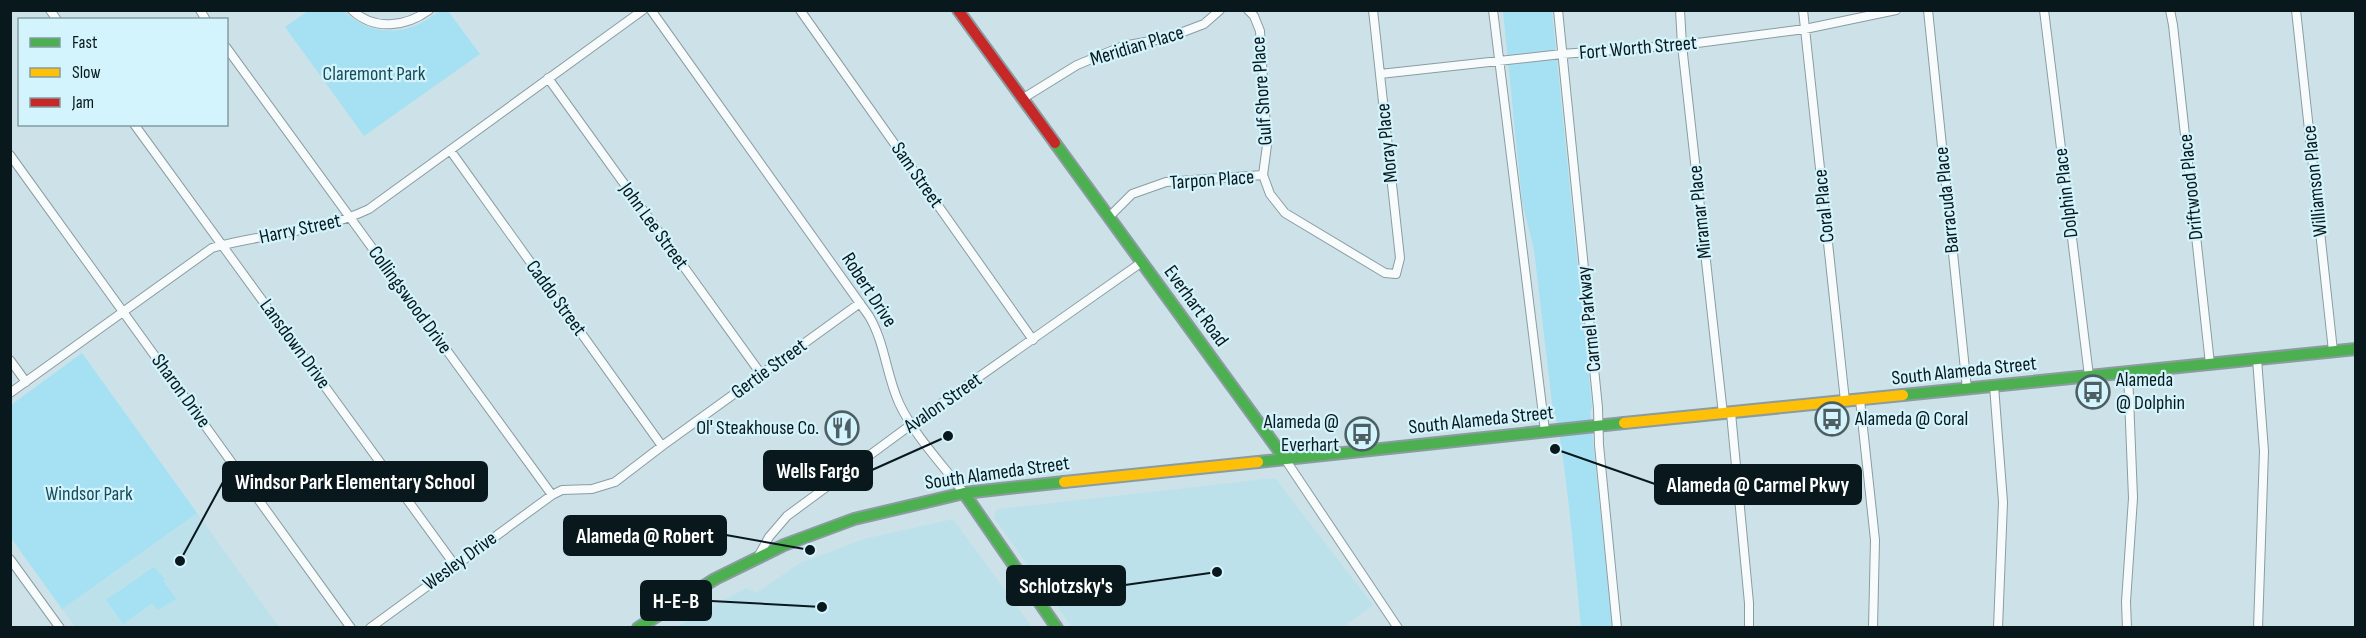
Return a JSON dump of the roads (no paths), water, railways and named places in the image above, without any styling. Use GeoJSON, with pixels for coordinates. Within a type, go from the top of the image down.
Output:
{"type":"FeatureCollection","features":[{"type":"Feature","properties":{"kind":"main road","name":"Everhart Road"},"geometry":{"type":"LineString","coordinates":[[958,10],[1285,459]]}},
{"type":"Feature","properties":{"kind":"main road","name":"South Alameda Street"},"geometry":{"type":"LineString","coordinates":[[638,627],[715,579],[758,557],[854,519],[964,492],[2355,349]]}},
{"type":"Feature","properties":{"kind":"main road","name":"Robert Drive"},"geometry":{"type":"LineString","coordinates":[[964,492],[1057,627]]}},
{"type":"Feature","properties":{"kind":"street"},"geometry":{"type":"LineString","coordinates":[[352,10],[357,15],[378,23],[395,25],[409,22],[429,10]]}},
{"type":"Feature","properties":{"kind":"street","name":"Harry Street"},"geometry":{"type":"LineString","coordinates":[[10,393],[200,256],[223,245],[328,226],[369,209],[643,10]]}},
{"type":"Feature","properties":{"kind":"street","name":"Robert Drive"},"geometry":{"type":"LineString","coordinates":[[651,10],[860,303],[877,330],[890,381],[901,406],[964,492]]}},
{"type":"Feature","properties":{"kind":"street","name":"Sam Street"},"geometry":{"type":"LineString","coordinates":[[800,10],[1033,340]]}},
{"type":"Feature","properties":{"kind":"street","name":"Meridian Place"},"geometry":{"type":"LineString","coordinates":[[1023,99],[1077,64],[1124,46],[1167,38],[1204,24],[1220,10]]}},
{"type":"Feature","properties":{"kind":"street","name":"Gulf Shore Place"},"geometry":{"type":"LineString","coordinates":[[1248,10],[1254,16],[1260,31],[1267,145],[1263,175]]}},
{"type":"Feature","properties":{"kind":"street","name":"Moray Place"},"geometry":{"type":"LineString","coordinates":[[1373,10],[1400,258],[1396,274]]}},
{"type":"Feature","properties":{"kind":"street"},"geometry":{"type":"LineString","coordinates":[[1493,10],[1545,431]]}},
{"type":"Feature","properties":{"kind":"street","name":"Carmel Parkway"},"geometry":{"type":"LineString","coordinates":[[1558,10],[1598,408],[1617,627]]}},
{"type":"Feature","properties":{"kind":"street","name":"Miramar Place"},"geometry":{"type":"LineString","coordinates":[[1680,10],[1682,45],[1749,603],[1749,627]]}},
{"type":"Feature","properties":{"kind":"street","name":"Coral Place"},"geometry":{"type":"LineString","coordinates":[[1803,10],[1845,401]]}},
{"type":"Feature","properties":{"kind":"street","name":"Fort Worth Street"},"geometry":{"type":"LineString","coordinates":[[1380,74],[1562,54],[1682,45],[1805,29],[1896,10]]}},
{"type":"Feature","properties":{"kind":"street","name":"Barracuda Place"},"geometry":{"type":"LineString","coordinates":[[1928,10],[1967,389]]}},
{"type":"Feature","properties":{"kind":"street","name":"Dolphin Place"},"geometry":{"type":"LineString","coordinates":[[2044,10],[2089,376]]}},
{"type":"Feature","properties":{"kind":"street","name":"Driftwood Place"},"geometry":{"type":"LineString","coordinates":[[2170,10],[2210,364]]}},
{"type":"Feature","properties":{"kind":"street","name":"Williamson Place"},"geometry":{"type":"LineString","coordinates":[[2296,10],[2333,351]]}},
{"type":"Feature","properties":{"kind":"street","name":"Collingswood Drive"},"geometry":{"type":"LineString","coordinates":[[228,50],[552,495]]}},
{"type":"Feature","properties":{"kind":"street","name":"John Lee Street"},"geometry":{"type":"LineString","coordinates":[[548,78],[760,374]]}},
{"type":"Feature","properties":{"kind":"street","name":"Lansdown Drive"},"geometry":{"type":"LineString","coordinates":[[135,126],[454,564]]}},
{"type":"Feature","properties":{"kind":"street","name":"Caddo Street"},"geometry":{"type":"LineString","coordinates":[[450,150],[662,446]]}},
{"type":"Feature","properties":{"kind":"street","name":"Sharon Drive"},"geometry":{"type":"LineString","coordinates":[[10,155],[351,627]]}},
{"type":"Feature","properties":{"kind":"street","name":"Tarpon Place"},"geometry":{"type":"LineString","coordinates":[[1109,217],[1132,195],[1166,182],[1263,175],[1270,194],[1285,213],[1385,273],[1396,274]]}},
{"type":"Feature","properties":{"kind":"street","name":"Avalon Street"},"geometry":{"type":"LineString","coordinates":[[758,557],[769,537],[787,516],[912,424],[1142,262]]}},
{"type":"Feature","properties":{"kind":"street","name":"Gertie Street"},"geometry":{"type":"LineString","coordinates":[[552,495],[562,490],[592,489],[615,482],[860,303]]}},
{"type":"Feature","properties":{"kind":"street"},"geometry":{"type":"LineString","coordinates":[[2257,359],[2264,451],[2258,627]]}},
{"type":"Feature","properties":{"kind":"street"},"geometry":{"type":"LineString","coordinates":[[10,360],[26,382]]}},
{"type":"Feature","properties":{"kind":"street"},"geometry":{"type":"LineString","coordinates":[[2127,627],[2126,602],[2133,498],[2128,372]]}},
{"type":"Feature","properties":{"kind":"street"},"geometry":{"type":"LineString","coordinates":[[1994,386],[2003,502],[1998,627]]}},
{"type":"Feature","properties":{"kind":"street"},"geometry":{"type":"LineString","coordinates":[[1860,400],[1875,540],[1873,627]]}},
{"type":"Feature","properties":{"kind":"street","name":"Everhart Road"},"geometry":{"type":"LineString","coordinates":[[1285,459],[1398,627]]}},
{"type":"Feature","properties":{"kind":"street","name":"Wesley Drive"},"geometry":{"type":"LineString","coordinates":[[370,627],[552,495]]}},
{"type":"Feature","properties":{"kind":"street"},"geometry":{"type":"LineString","coordinates":[[10,559],[60,627]]}},
{"type":"Feature","properties":{"kind":"place","name":"Alameda @ Dolphin"},"geometry":{"type":"Point","coordinates":[2093,392]}},
{"type":"Feature","properties":{"kind":"place","name":"Alameda @ Coral"},"geometry":{"type":"Point","coordinates":[1832,419]}},
{"type":"Feature","properties":{"kind":"place","name":"Ol' Steakhouse Co."},"geometry":{"type":"Point","coordinates":[842,428]}},
{"type":"Feature","properties":{"kind":"place","name":"Alameda @ Everhart"},"geometry":{"type":"Point","coordinates":[1362,434]}},
{"type":"Feature","properties":{"kind":"place","name":"Wells Fargo"},"geometry":{"type":"Point","coordinates":[948,436]}},
{"type":"Feature","properties":{"kind":"place","name":"Alameda @ Carmel Pkwy"},"geometry":{"type":"Point","coordinates":[1555,449]}},
{"type":"Feature","properties":{"kind":"place","name":"Alameda @ Robert"},"geometry":{"type":"Point","coordinates":[810,550]}},
{"type":"Feature","properties":{"kind":"place","name":"Windsor Park Elementary School"},"geometry":{"type":"Point","coordinates":[180,561]}},
{"type":"Feature","properties":{"kind":"place","name":"Schlotzsky's"},"geometry":{"type":"Point","coordinates":[1217,572]}},
{"type":"Feature","properties":{"kind":"place","name":"H-E-B"},"geometry":{"type":"Point","coordinates":[822,607]}},
{"type":"Feature","properties":{"kind":"park label","name":"Claremont Park"},"geometry":{"type":"Point","coordinates":[374,74]}},
{"type":"Feature","properties":{"kind":"park label","name":"Windsor Park"},"geometry":{"type":"Point","coordinates":[89,494]}}]}
